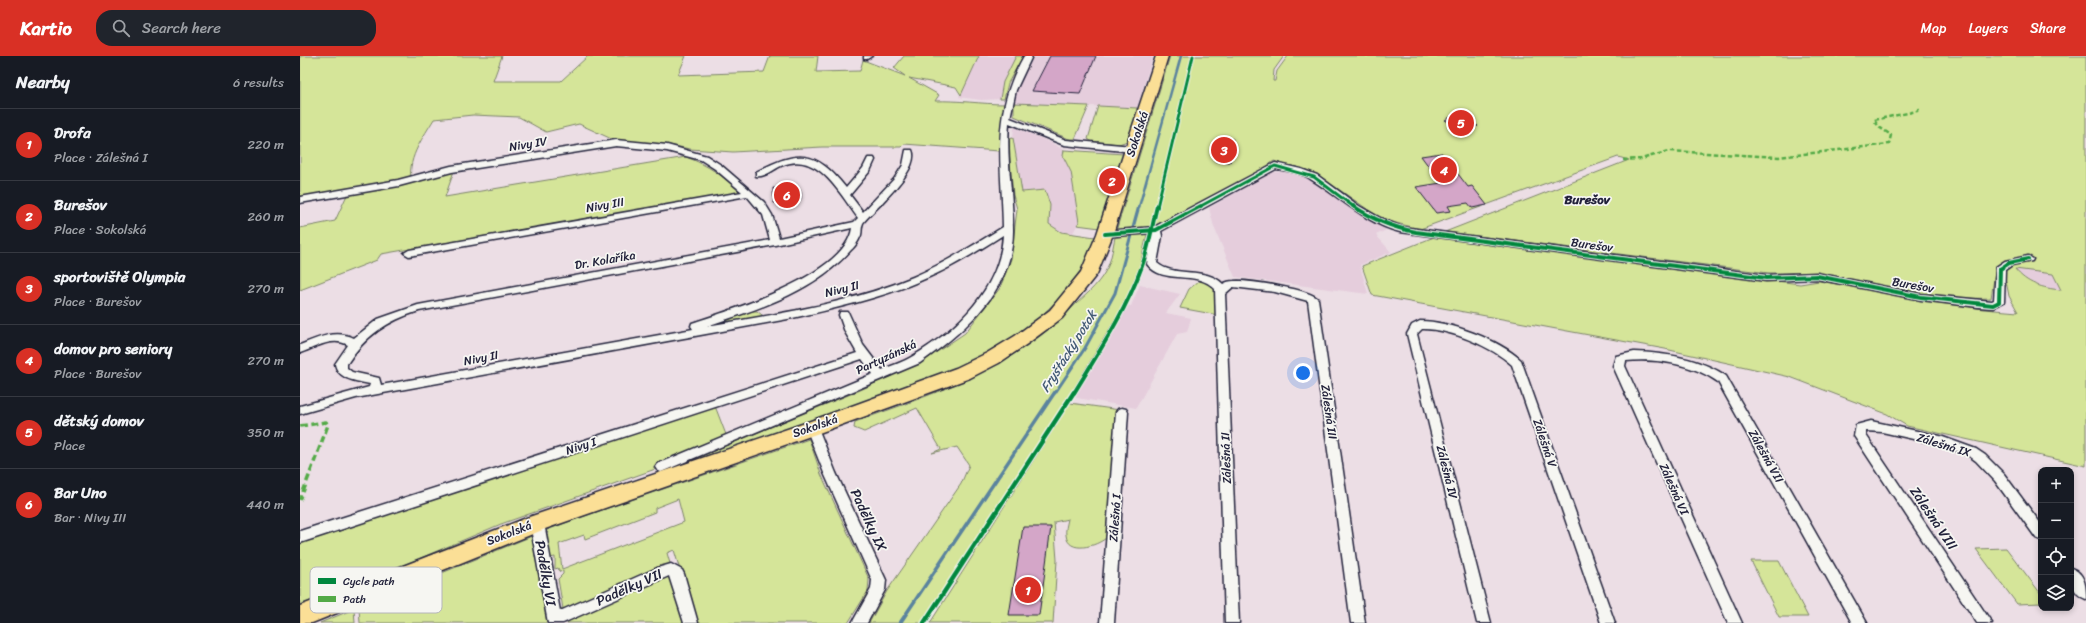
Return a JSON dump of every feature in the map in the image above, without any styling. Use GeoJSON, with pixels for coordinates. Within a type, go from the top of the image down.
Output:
{"type":"FeatureCollection","features":[{"type":"Feature","properties":{"kind":"main road","name":"Sokolská"},"geometry":{"type":"LineString","coordinates":[[426,567],[537,523],[812,428],[963,373],[993,358],[1021,340],[1056,314],[1083,283],[1111,234],[1133,149],[1162,56]]}},
{"type":"Feature","properties":{"kind":"main road","name":"Sokolská"},"geometry":{"type":"LineString","coordinates":[[300,617],[310,613]]}},
{"type":"Feature","properties":{"kind":"street","name":"Partyzánská"},"geometry":{"type":"LineString","coordinates":[[661,467],[916,360],[948,337],[974,315],[994,284],[1005,257],[1008,228],[1003,155],[1006,119],[1014,80],[1028,56]]}},
{"type":"Feature","properties":{"kind":"street"},"geometry":{"type":"LineString","coordinates":[[1006,119],[1064,142],[1133,149]]}},
{"type":"Feature","properties":{"kind":"street","name":"Nivy IV"},"geometry":{"type":"LineString","coordinates":[[300,200],[395,184],[451,169],[616,143],[666,148],[704,158],[718,167],[748,193]]}},
{"type":"Feature","properties":{"kind":"street"},"geometry":{"type":"LineString","coordinates":[[759,174],[777,169],[792,159],[807,160],[831,176],[845,195],[859,221],[898,180],[907,165],[910,152]]}},
{"type":"Feature","properties":{"kind":"street"},"geometry":{"type":"LineString","coordinates":[[845,195],[867,170],[871,160]]}},
{"type":"Feature","properties":{"kind":"street","name":"Burešov"},"geometry":{"type":"LineString","coordinates":[[1151,231],[1275,166],[1314,176],[1356,208],[1377,220],[1416,232],[1766,278],[1817,276],[1921,297],[1993,305],[1999,302],[2000,269],[2009,263],[2028,259]]}},
{"type":"Feature","properties":{"kind":"street"},"geometry":{"type":"LineString","coordinates":[[748,193],[762,205],[769,216],[775,242]]}},
{"type":"Feature","properties":{"kind":"street","name":"Nivy III"},"geometry":{"type":"LineString","coordinates":[[409,253],[748,193]]}},
{"type":"Feature","properties":{"kind":"street","name":"Nivy II"},"geometry":{"type":"LineString","coordinates":[[667,336],[773,298],[794,288],[839,258],[856,236],[859,221]]}},
{"type":"Feature","properties":{"kind":"street","name":"Dr. Kolaříka"},"geometry":{"type":"LineString","coordinates":[[373,391],[376,384],[375,381],[349,376],[341,368],[341,364],[354,343],[378,324],[395,314],[418,308],[775,242],[859,221]]}},
{"type":"Feature","properties":{"kind":"street","name":"Nivy II"},"geometry":{"type":"LineString","coordinates":[[300,410],[373,391],[788,315],[855,300],[904,284],[963,257],[1008,228]]}},
{"type":"Feature","properties":{"kind":"street"},"geometry":{"type":"LineString","coordinates":[[1111,234],[1151,231],[1157,236],[1152,264],[1154,268],[1161,272],[1214,282],[1219,286],[1221,293]]}},
{"type":"Feature","properties":{"kind":"street","name":"Zálešná III"},"geometry":{"type":"LineString","coordinates":[[1221,293],[1228,285],[1240,284],[1304,294],[1313,299],[1358,623]]}},
{"type":"Feature","properties":{"kind":"street","name":"Zálešná II"},"geometry":{"type":"LineString","coordinates":[[1221,293],[1232,623]]}},
{"type":"Feature","properties":{"kind":"street"},"geometry":{"type":"LineString","coordinates":[[773,298],[770,303],[772,310],[788,315]]}},
{"type":"Feature","properties":{"kind":"street"},"geometry":{"type":"LineString","coordinates":[[844,315],[850,333],[863,355],[880,375]]}},
{"type":"Feature","properties":{"kind":"street","name":"Zálešná IV"},"geometry":{"type":"LineString","coordinates":[[1420,325],[1415,328],[1412,334],[1484,623]]}},
{"type":"Feature","properties":{"kind":"street","name":"Zálešná V"},"geometry":{"type":"LineString","coordinates":[[1420,325],[1431,325],[1468,336],[1511,357],[1518,363],[1608,623]]}},
{"type":"Feature","properties":{"kind":"street"},"geometry":{"type":"LineString","coordinates":[[300,349],[336,337],[347,338],[354,343]]}},
{"type":"Feature","properties":{"kind":"street","name":"Nivy I"},"geometry":{"type":"LineString","coordinates":[[300,537],[863,355]]}},
{"type":"Feature","properties":{"kind":"street","name":"Zálešná VI"},"geometry":{"type":"LineString","coordinates":[[1624,357],[1620,360],[1619,366],[1735,623]]}},
{"type":"Feature","properties":{"kind":"street","name":"Zálešná VII"},"geometry":{"type":"LineString","coordinates":[[1624,357],[1655,358],[1693,364],[1714,372],[1722,379],[1860,623]]}},
{"type":"Feature","properties":{"kind":"street","name":"Zálešná I"},"geometry":{"type":"LineString","coordinates":[[1107,623],[1122,412]]}},
{"type":"Feature","properties":{"kind":"street","name":"Zálešná IX"},"geometry":{"type":"LineString","coordinates":[[1859,430],[1860,428],[1868,426],[1888,429],[1959,447],[1974,453],[1990,466],[2038,530]]}},
{"type":"Feature","properties":{"kind":"street","name":"Padělky IX"},"geometry":{"type":"LineString","coordinates":[[812,428],[830,473],[879,580],[878,590],[859,623]]}},
{"type":"Feature","properties":{"kind":"street","name":"Zálešná VIII"},"geometry":{"type":"LineString","coordinates":[[1859,430],[1860,436],[1985,623]]}},
{"type":"Feature","properties":{"kind":"street","name":"Padělky VI"},"geometry":{"type":"LineString","coordinates":[[537,523],[555,622]]}},
{"type":"Feature","properties":{"kind":"street","name":"Padělky VII"},"geometry":{"type":"LineString","coordinates":[[555,622],[662,572],[671,570],[677,574],[691,623]]}},
{"type":"Feature","properties":{"kind":"street"},"geometry":{"type":"LineString","coordinates":[[2072,575],[2086,593]]}},
{"type":"Feature","properties":{"kind":"shaded area"},"geometry":{"type":"Polygon","coordinates":[[[979,56],[1016,56],[1000,99],[981,100],[959,97],[979,56]]]}},
{"type":"Feature","properties":{"kind":"shaded area"},"geometry":{"type":"Polygon","coordinates":[[[1034,56],[1153,56],[1137,108],[1014,103],[1015,90],[1034,56]]]}},
{"type":"Feature","properties":{"kind":"shaded area"},"geometry":{"type":"Polygon","coordinates":[[[1014,127],[1050,142],[1064,150],[1063,156],[1071,172],[1079,222],[1073,233],[1061,232],[1049,224],[1050,205],[1035,190],[1022,192],[1013,138],[1014,127]]]}},
{"type":"Feature","properties":{"kind":"shaded area"},"geometry":{"type":"Polygon","coordinates":[[[1271,172],[1290,172],[1312,179],[1360,212],[1390,228],[1376,235],[1391,252],[1360,265],[1368,294],[1235,277],[1214,227],[1209,208],[1271,172]]]}},
{"type":"Feature","properties":{"kind":"shaded area"},"geometry":{"type":"Polygon","coordinates":[[[2015,269],[2053,274],[2061,290],[2038,286],[2023,279],[2015,269]]]}},
{"type":"Feature","properties":{"kind":"shaded area"},"geometry":{"type":"Polygon","coordinates":[[[1140,285],[1180,294],[1166,313],[1191,318],[1187,332],[1177,334],[1136,408],[1071,397],[1124,305],[1131,306],[1140,285]]]}},
{"type":"Feature","properties":{"kind":"green space"},"geometry":{"type":"Polygon","coordinates":[[[300,56],[502,56],[493,81],[561,81],[588,56],[686,56],[678,75],[764,72],[770,56],[818,56],[816,72],[860,71],[863,60],[905,76],[894,68],[904,56],[979,56],[961,95],[956,87],[909,78],[939,95],[935,101],[1005,104],[999,151],[904,144],[901,147],[822,147],[733,152],[690,149],[664,144],[616,141],[579,124],[546,132],[519,117],[473,115],[434,119],[414,155],[411,178],[300,198],[300,56]]]}},
{"type":"Feature","properties":{"kind":"green space"},"geometry":{"type":"Polygon","coordinates":[[[1016,56],[1023,56],[1008,83],[1004,99],[1000,99],[1003,82],[1016,56]]]}},
{"type":"Feature","properties":{"kind":"green space"},"geometry":{"type":"Polygon","coordinates":[[[1170,56],[1284,56],[1274,70],[1273,81],[1275,81],[1277,71],[1288,56],[2086,56],[2086,466],[1907,426],[1887,414],[1790,377],[1665,349],[1372,295],[1362,266],[1434,237],[1800,284],[1819,281],[1983,309],[2018,312],[2009,296],[2006,281],[1995,272],[1991,298],[1947,297],[1818,274],[1769,273],[1445,232],[1629,160],[1618,157],[1420,229],[1388,221],[1370,211],[1321,177],[1274,161],[1250,178],[1148,229],[1116,231],[1170,56]],[[2015,269],[2030,282],[2047,288],[2061,290],[2053,274],[2015,269]]]}},
{"type":"Feature","properties":{"kind":"green space"},"geometry":{"type":"Polygon","coordinates":[[[1014,103],[1089,106],[1075,139],[1069,139],[1014,116],[1014,103]]]}},
{"type":"Feature","properties":{"kind":"green space"},"geometry":{"type":"Polygon","coordinates":[[[1098,106],[1137,108],[1130,140],[1119,144],[1091,141],[1088,139],[1098,106]]]}},
{"type":"Feature","properties":{"kind":"green space"},"geometry":{"type":"Polygon","coordinates":[[[1013,138],[1022,192],[1045,190],[1050,205],[1049,224],[1061,232],[1095,237],[1083,267],[1060,298],[1028,328],[991,354],[945,373],[695,462],[693,459],[858,391],[922,362],[965,333],[1000,288],[1011,259],[1017,209],[1013,195],[1008,139],[1013,138]]]}},
{"type":"Feature","properties":{"kind":"green space"},"geometry":{"type":"Polygon","coordinates":[[[1064,150],[1124,154],[1100,228],[1077,225],[1079,222],[1071,172],[1063,156],[1064,150]]]}},
{"type":"Feature","properties":{"kind":"green space"},"geometry":{"type":"Polygon","coordinates":[[[686,157],[715,172],[741,192],[381,254],[377,260],[300,290],[300,228],[335,221],[347,195],[388,188],[454,171],[445,197],[686,157]]]}},
{"type":"Feature","properties":{"kind":"green space"},"geometry":{"type":"Polygon","coordinates":[[[1147,234],[1140,265],[1127,298],[1116,318],[1063,407],[952,575],[923,623],[869,623],[887,591],[961,484],[969,465],[957,447],[932,453],[941,449],[917,408],[864,432],[854,428],[855,422],[945,389],[1001,362],[1053,326],[1090,291],[1105,272],[1109,263],[1115,237],[1147,234]]]}},
{"type":"Feature","properties":{"kind":"green space"},"geometry":{"type":"Polygon","coordinates":[[[1199,281],[1212,283],[1218,290],[1218,315],[1180,308],[1189,289],[1199,281]]]}},
{"type":"Feature","properties":{"kind":"green space"},"geometry":{"type":"Polygon","coordinates":[[[751,311],[757,311],[762,315],[760,317],[714,325],[751,311]]]}},
{"type":"Feature","properties":{"kind":"green space"},"geometry":{"type":"Polygon","coordinates":[[[1070,403],[1120,410],[1106,538],[1090,546],[1077,547],[1068,541],[1066,535],[1068,519],[1054,522],[1057,560],[1053,623],[930,623],[1070,403]]]}},
{"type":"Feature","properties":{"kind":"green space"},"geometry":{"type":"Polygon","coordinates":[[[715,406],[728,440],[661,467],[501,524],[399,567],[310,567],[310,605],[300,609],[300,541],[715,406]]]}},
{"type":"Feature","properties":{"kind":"green space"},"geometry":{"type":"Polygon","coordinates":[[[809,439],[821,474],[869,579],[868,591],[848,623],[696,623],[674,550],[667,553],[687,623],[558,623],[556,606],[563,609],[558,579],[563,574],[563,571],[560,572],[558,568],[555,569],[555,557],[550,558],[546,537],[549,532],[542,534],[542,532],[809,439]],[[678,499],[655,508],[655,512],[585,539],[584,535],[559,544],[562,569],[684,522],[678,499]]]}},
{"type":"Feature","properties":{"kind":"green space"},"geometry":{"type":"Polygon","coordinates":[[[532,536],[547,623],[360,623],[359,613],[442,613],[442,573],[532,536]]]}},
{"type":"Feature","properties":{"kind":"green space"},"geometry":{"type":"Polygon","coordinates":[[[2006,548],[2038,590],[2038,603],[2017,604],[1976,549],[2006,548]]]}},
{"type":"Feature","properties":{"kind":"green space"},"geometry":{"type":"Polygon","coordinates":[[[1751,561],[1779,561],[1808,617],[1779,617],[1751,561]]]}},
{"type":"Feature","properties":{"kind":"green space"},"geometry":{"type":"Polygon","coordinates":[[[344,613],[354,613],[355,623],[320,623],[344,613]]]}},
{"type":"Feature","properties":{"kind":"building"},"geometry":{"type":"Polygon","coordinates":[[[1050,56],[1096,56],[1080,94],[1032,91],[1050,56]]]}},
{"type":"Feature","properties":{"kind":"building"},"geometry":{"type":"Polygon","coordinates":[[[1456,114],[1478,126],[1464,131],[1445,120],[1456,114]]]}},
{"type":"Feature","properties":{"kind":"building"},"geometry":{"type":"Polygon","coordinates":[[[1219,138],[1233,139],[1230,162],[1215,161],[1219,138]]]}},
{"type":"Feature","properties":{"kind":"building"},"geometry":{"type":"Polygon","coordinates":[[[1442,153],[1468,187],[1472,186],[1487,205],[1472,208],[1468,203],[1448,206],[1451,211],[1436,213],[1416,187],[1441,183],[1421,156],[1442,153]]]}},
{"type":"Feature","properties":{"kind":"building"},"geometry":{"type":"Polygon","coordinates":[[[773,188],[801,191],[801,199],[774,203],[773,188]]]}},
{"type":"Feature","properties":{"kind":"building"},"geometry":{"type":"Polygon","coordinates":[[[1023,527],[1051,527],[1039,615],[1009,615],[1023,527]]]}},
{"type":"Feature","properties":{"kind":"waterway","name":"Fryštácký potok"},"geometry":{"type":"LineString","coordinates":[[1139,207],[1181,56]]}},
{"type":"Feature","properties":{"kind":"waterway","name":"Fryštácký potok"},"geometry":{"type":"LineString","coordinates":[[1055,393],[1085,348],[1115,293],[1139,206]]}},
{"type":"Feature","properties":{"kind":"waterway","name":"Fryštácký potok"},"geometry":{"type":"LineString","coordinates":[[900,623],[1055,392]]}},
{"type":"Feature","properties":{"kind":"marked path"},"geometry":{"type":"LineString","coordinates":[[1623,160],[1641,159],[1669,151],[1779,157],[1889,144],[1891,135],[1879,127],[1874,120],[1917,111],[1920,108]]}},
{"type":"Feature","properties":{"kind":"marked path"},"geometry":{"type":"LineString","coordinates":[[300,426],[326,422],[328,425],[300,500]]}},
{"type":"Feature","properties":{"kind":"cycle path"},"geometry":{"type":"LineString","coordinates":[[924,623],[1017,482],[1101,348],[1129,299],[1143,264],[1193,56]]}},
{"type":"Feature","properties":{"kind":"cycle path"},"geometry":{"type":"LineString","coordinates":[[1105,234],[1156,230],[1275,166],[1298,171],[1314,177],[1356,208],[1377,220],[1400,229],[1766,278],[1817,276],[1921,297],[1993,305],[1999,302],[2000,269],[2009,263],[2028,259]]}},
{"type":"Feature","properties":{"kind":"place","name":"dětský domov"},"geometry":{"type":"Point","coordinates":[1461,123]}},
{"type":"Feature","properties":{"kind":"place","name":"sportoviště Olympia"},"geometry":{"type":"Point","coordinates":[1224,150]}},
{"type":"Feature","properties":{"kind":"place","name":"domov pro seniory"},"geometry":{"type":"Point","coordinates":[1444,170]}},
{"type":"Feature","properties":{"kind":"place","name":"Burešov"},"geometry":{"type":"Point","coordinates":[1112,181]}},
{"type":"Feature","properties":{"kind":"place","name":"Bar Uno"},"geometry":{"type":"Point","coordinates":[787,195]}},
{"type":"Feature","properties":{"kind":"place","name":"Drofa"},"geometry":{"type":"Point","coordinates":[1028,590]}},
{"type":"Feature","properties":{"kind":"district","name":"Burešov"},"geometry":{"type":"Point","coordinates":[1587,199]}}]}
